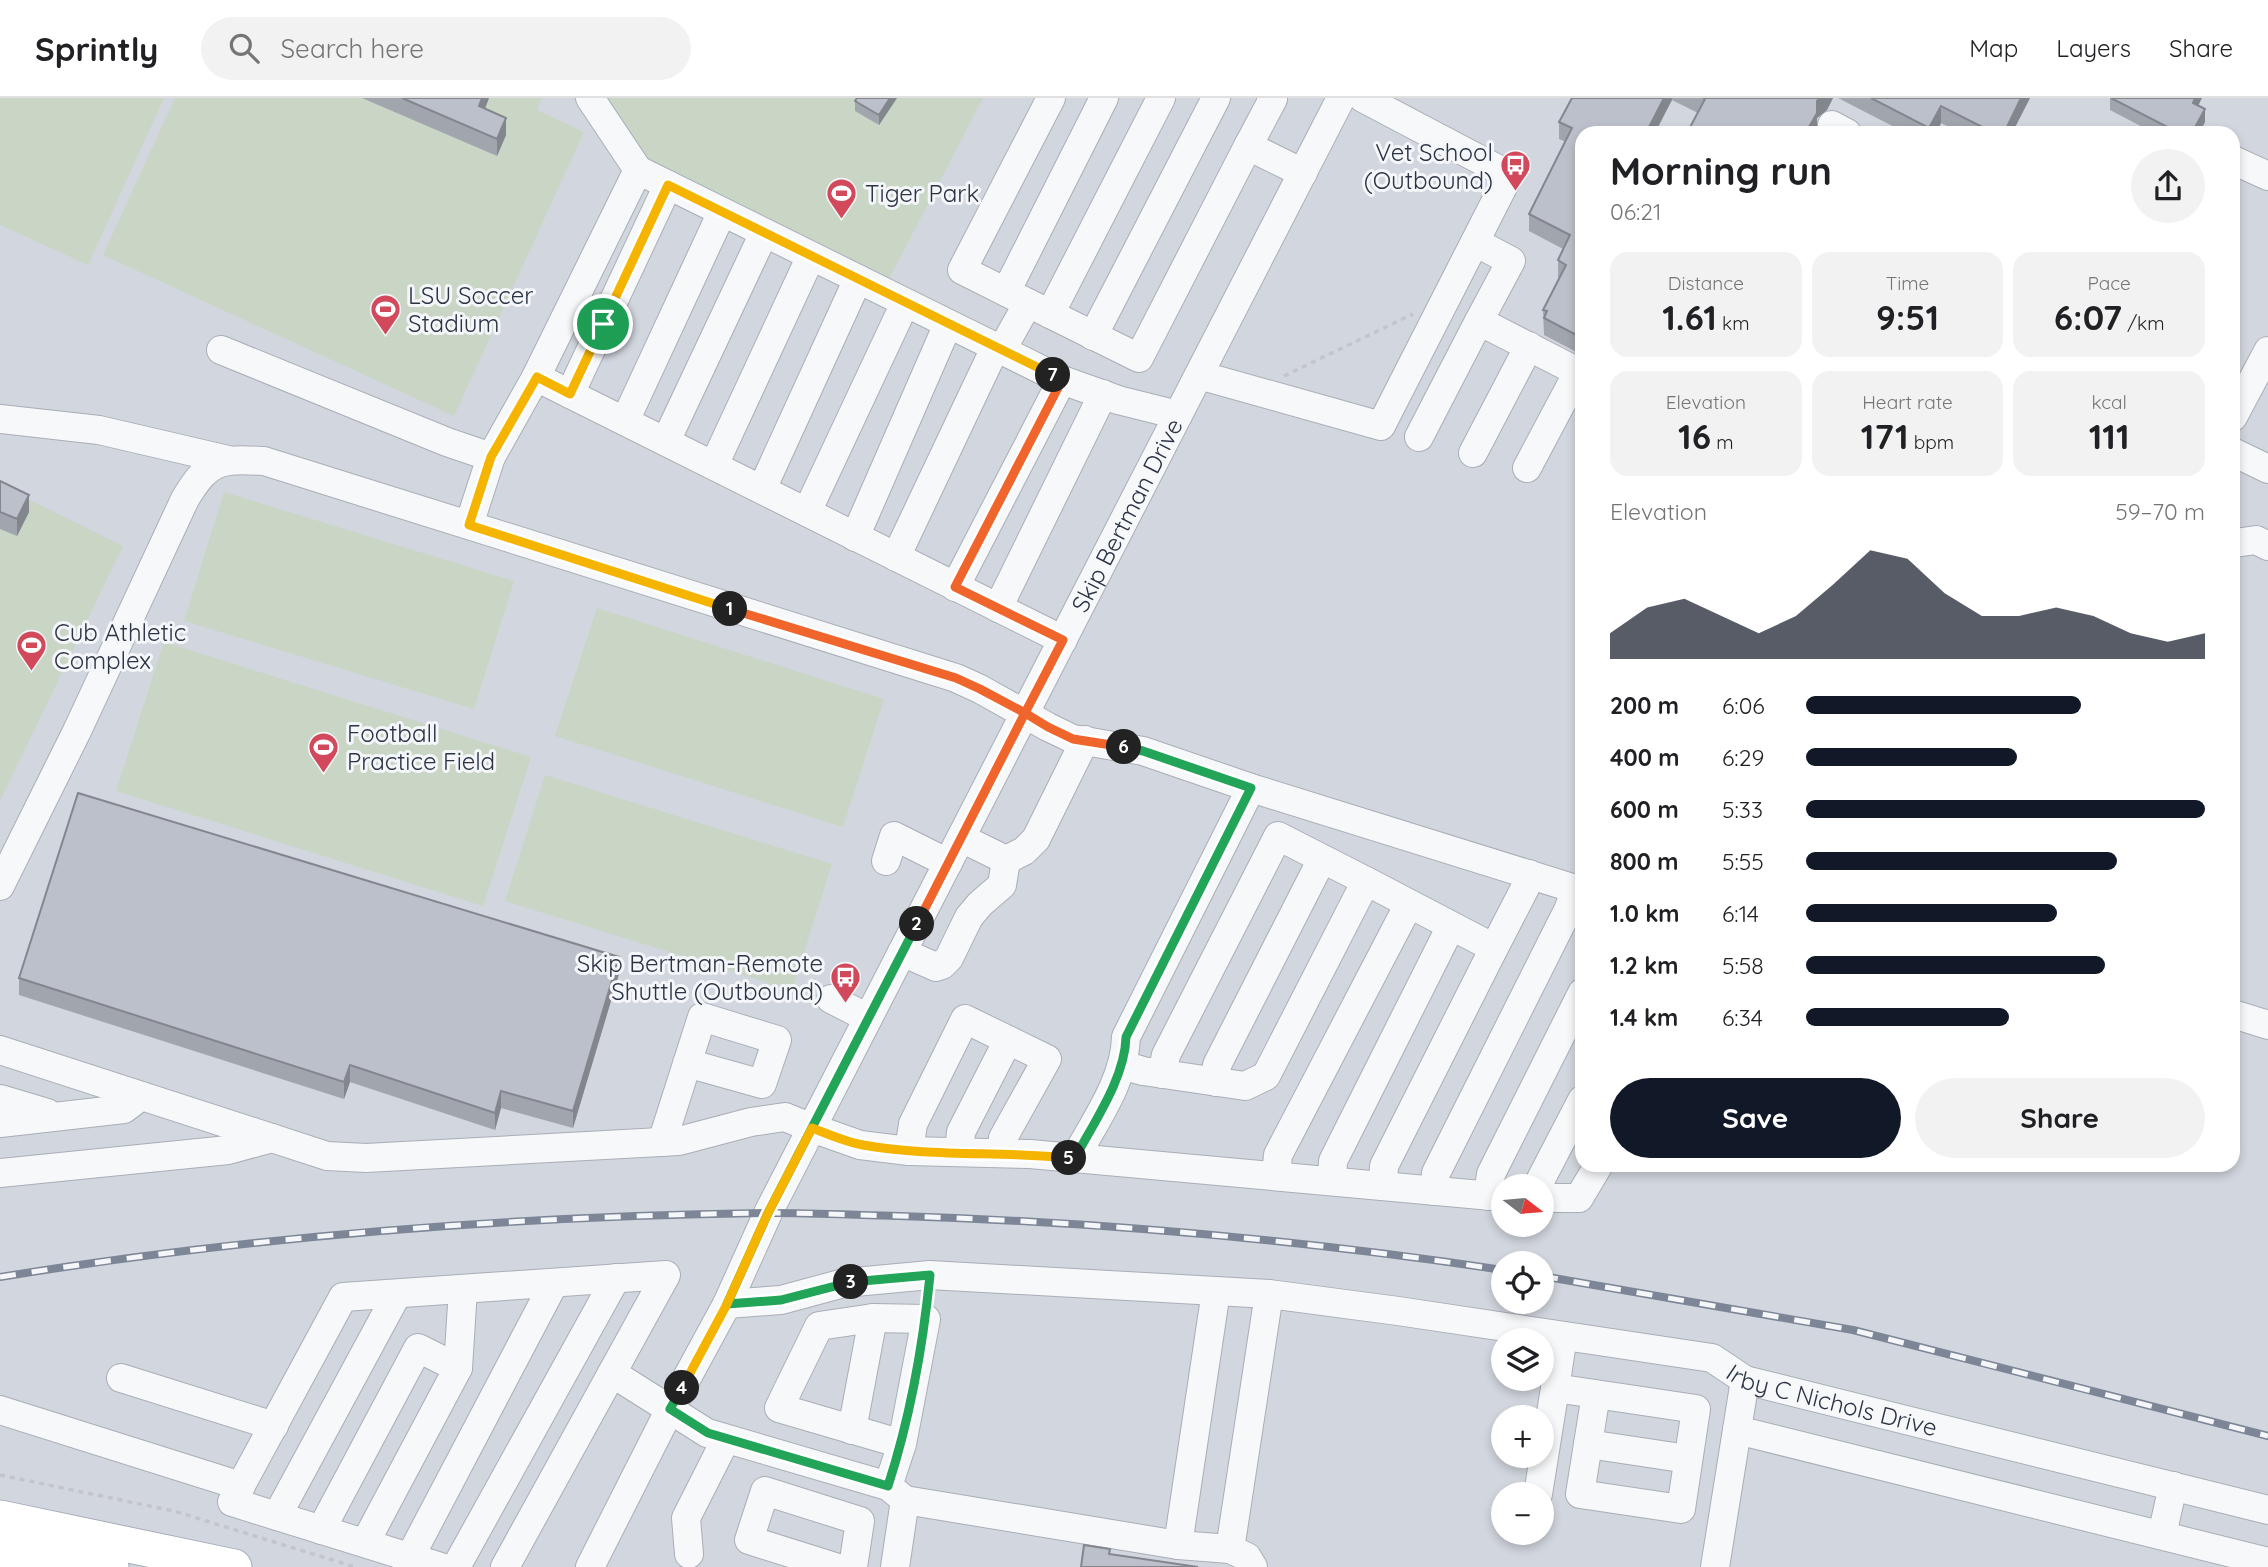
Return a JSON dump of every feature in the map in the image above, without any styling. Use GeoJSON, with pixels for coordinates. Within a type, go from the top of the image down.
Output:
{"type":"FeatureCollection","features":[{"type":"Feature","properties":{"kind":"main road"},"geometry":{"type":"LineString","coordinates":[[0,1518],[234,1567]]}},
{"type":"Feature","properties":{"kind":"main road"},"geometry":{"type":"LineString","coordinates":[[0,1551],[111,1567]]}},
{"type":"Feature","properties":{"kind":"street"},"geometry":{"type":"LineString","coordinates":[[590,98],[638,170],[1062,380],[1178,415]]}},
{"type":"Feature","properties":{"kind":"street"},"geometry":{"type":"LineString","coordinates":[[1051,98],[962,270],[1139,358],[1273,99],[1271,98]]}},
{"type":"Feature","properties":{"kind":"street"},"geometry":{"type":"LineString","coordinates":[[1028,303],[1104,98]]}},
{"type":"Feature","properties":{"kind":"street"},"geometry":{"type":"LineString","coordinates":[[896,557],[998,349],[1161,98]]}},
{"type":"Feature","properties":{"kind":"street"},"geometry":{"type":"LineString","coordinates":[[1093,336],[1216,98]]}},
{"type":"Feature","properties":{"kind":"street","name":"Skip Bertman Drive"},"geometry":{"type":"LineString","coordinates":[[590,1567],[727,1304],[768,1213],[1341,98]]}},
{"type":"Feature","properties":{"kind":"street"},"geometry":{"type":"LineString","coordinates":[[1199,375],[1381,426],[1509,175],[1363,98]]}},
{"type":"Feature","properties":{"kind":"street"},"geometry":{"type":"LineString","coordinates":[[1248,146],[1303,173]]}},
{"type":"Feature","properties":{"kind":"street"},"geometry":{"type":"LineString","coordinates":[[2240,163],[2268,176]]}},
{"type":"Feature","properties":{"kind":"street"},"geometry":{"type":"LineString","coordinates":[[469,525],[491,457],[537,377],[638,170]]}},
{"type":"Feature","properties":{"kind":"street"},"geometry":{"type":"LineString","coordinates":[[570,394],[668,185]]}},
{"type":"Feature","properties":{"kind":"street"},"geometry":{"type":"LineString","coordinates":[[625,421],[722,212]]}},
{"type":"Feature","properties":{"kind":"street"},"geometry":{"type":"LineString","coordinates":[[666,441],[764,233]]}},
{"type":"Feature","properties":{"kind":"street"},"geometry":{"type":"LineString","coordinates":[[1419,437],[1511,261],[1475,242]]}},
{"type":"Feature","properties":{"kind":"street"},"geometry":{"type":"LineString","coordinates":[[713,465],[811,256]]}},
{"type":"Feature","properties":{"kind":"street"},"geometry":{"type":"LineString","coordinates":[[762,489],[858,279]]}},
{"type":"Feature","properties":{"kind":"street"},"geometry":{"type":"LineString","coordinates":[[807,512],[905,303]]}},
{"type":"Feature","properties":{"kind":"street"},"geometry":{"type":"LineString","coordinates":[[1479,321],[1575,370]]}},
{"type":"Feature","properties":{"kind":"street"},"geometry":{"type":"LineString","coordinates":[[855,537],[948,324]]}},
{"type":"Feature","properties":{"kind":"street"},"geometry":{"type":"LineString","coordinates":[[1474,453],[1529,346]]}},
{"type":"Feature","properties":{"kind":"street"},"geometry":{"type":"LineString","coordinates":[[221,350],[447,442],[491,457]]}},
{"type":"Feature","properties":{"kind":"street"},"geometry":{"type":"LineString","coordinates":[[2240,394],[2268,351]]}},
{"type":"Feature","properties":{"kind":"street"},"geometry":{"type":"LineString","coordinates":[[537,377],[1063,640]]}},
{"type":"Feature","properties":{"kind":"street"},"geometry":{"type":"LineString","coordinates":[[955,587],[1062,380]]}},
{"type":"Feature","properties":{"kind":"street"},"geometry":{"type":"LineString","coordinates":[[1527,468],[1575,382]]}},
{"type":"Feature","properties":{"kind":"street"},"geometry":{"type":"LineString","coordinates":[[998,608],[1103,394]]}},
{"type":"Feature","properties":{"kind":"street"},"geometry":{"type":"LineString","coordinates":[[0,419],[99,430],[228,460],[264,461],[956,678],[1073,739],[1143,751],[1251,788],[1575,889]]}},
{"type":"Feature","properties":{"kind":"street"},"geometry":{"type":"LineString","coordinates":[[2240,455],[2268,469]]}},
{"type":"Feature","properties":{"kind":"street"},"geometry":{"type":"LineString","coordinates":[[0,886],[77,731],[185,499],[205,471],[228,460]]}},
{"type":"Feature","properties":{"kind":"street"},"geometry":{"type":"LineString","coordinates":[[2240,542],[2256,540],[2268,545]]}},
{"type":"Feature","properties":{"kind":"street"},"geometry":{"type":"LineString","coordinates":[[886,861],[894,836],[1006,860],[1024,851],[1036,839],[1085,740]]}},
{"type":"Feature","properties":{"kind":"street"},"geometry":{"type":"LineString","coordinates":[[1075,1158],[1122,1065],[1126,1037],[1251,788]]}},
{"type":"Feature","properties":{"kind":"street"},"geometry":{"type":"LineString","coordinates":[[1162,1073],[1166,1055],[1278,836],[1494,948]]}},
{"type":"Feature","properties":{"kind":"street"},"geometry":{"type":"LineString","coordinates":[[1216,1082],[1217,1065],[1322,859]]}},
{"type":"Feature","properties":{"kind":"street"},"geometry":{"type":"LineString","coordinates":[[902,951],[936,967],[942,965],[979,904],[1002,885],[1006,860]]}},
{"type":"Feature","properties":{"kind":"street"},"geometry":{"type":"LineString","coordinates":[[1383,1186],[1384,1166],[1525,888],[1529,874]]}},
{"type":"Feature","properties":{"kind":"street"},"geometry":{"type":"LineString","coordinates":[[1122,1065],[1245,1086],[1266,1076],[1366,881]]}},
{"type":"Feature","properties":{"kind":"street"},"geometry":{"type":"LineString","coordinates":[[1434,1191],[1436,1173],[1575,897]]}},
{"type":"Feature","properties":{"kind":"street"},"geometry":{"type":"LineString","coordinates":[[1276,1177],[1278,1155],[1409,904]]}},
{"type":"Feature","properties":{"kind":"street"},"geometry":{"type":"LineString","coordinates":[[1332,1181],[1333,1161],[1451,926]]}},
{"type":"Feature","properties":{"kind":"street"},"geometry":{"type":"LineString","coordinates":[[831,999],[868,1018]]}},
{"type":"Feature","properties":{"kind":"street"},"geometry":{"type":"LineString","coordinates":[[1491,1174],[1575,1007]]}},
{"type":"Feature","properties":{"kind":"street"},"geometry":{"type":"LineString","coordinates":[[2240,1016],[2268,1025]]}},
{"type":"Feature","properties":{"kind":"street"},"geometry":{"type":"LineString","coordinates":[[909,1151],[913,1124],[965,1018],[1047,1059],[1003,1138],[1001,1153]]}},
{"type":"Feature","properties":{"kind":"street"},"geometry":{"type":"LineString","coordinates":[[959,1153],[961,1132],[1009,1040]]}},
{"type":"Feature","properties":{"kind":"street"},"geometry":{"type":"LineString","coordinates":[[0,1050],[327,1156],[366,1158],[679,1141],[751,1122],[785,1117],[860,1145],[909,1151],[1075,1158],[1491,1196]]}},
{"type":"Feature","properties":{"kind":"street"},"geometry":{"type":"LineString","coordinates":[[662,1142],[687,1063]]}},
{"type":"Feature","properties":{"kind":"street"},"geometry":{"type":"LineString","coordinates":[[0,1124],[124,1110],[141,1096]]}},
{"type":"Feature","properties":{"kind":"street"},"geometry":{"type":"LineString","coordinates":[[0,1099],[58,1117]]}},
{"type":"Feature","properties":{"kind":"street"},"geometry":{"type":"LineString","coordinates":[[1544,1174],[1575,1114]]}},
{"type":"Feature","properties":{"kind":"street"},"geometry":{"type":"LineString","coordinates":[[0,1173],[229,1150],[272,1139]]}},
{"type":"Feature","properties":{"kind":"street"},"geometry":{"type":"LineString","coordinates":[[1554,1198],[1579,1198],[1594,1172]]}},
{"type":"Feature","properties":{"kind":"street"},"geometry":{"type":"LineString","coordinates":[[441,1567],[410,1557],[360,1555],[321,1530],[232,1502],[343,1297],[666,1275],[505,1567]]}},
{"type":"Feature","properties":{"kind":"street"},"geometry":{"type":"LineString","coordinates":[[895,1567],[897,1493],[902,1444],[926,1319],[930,1275]]}},
{"type":"Feature","properties":{"kind":"street","name":"Irby C Nichols Drive"},"geometry":{"type":"LineString","coordinates":[[727,1304],[781,1300],[844,1283],[930,1275],[1269,1294],[1397,1323],[1563,1336],[1712,1358],[1745,1380],[2268,1510]]}},
{"type":"Feature","properties":{"kind":"street"},"geometry":{"type":"LineString","coordinates":[[456,1567],[616,1279]]}},
{"type":"Feature","properties":{"kind":"street"},"geometry":{"type":"LineString","coordinates":[[410,1557],[554,1283]]}},
{"type":"Feature","properties":{"kind":"street"},"geometry":{"type":"LineString","coordinates":[[360,1555],[458,1368],[463,1289]]}},
{"type":"Feature","properties":{"kind":"street"},"geometry":{"type":"LineString","coordinates":[[1178,1545],[1216,1291]]}},
{"type":"Feature","properties":{"kind":"street"},"geometry":{"type":"LineString","coordinates":[[277,1516],[397,1294]]}},
{"type":"Feature","properties":{"kind":"street"},"geometry":{"type":"LineString","coordinates":[[1230,1549],[1269,1294]]}},
{"type":"Feature","properties":{"kind":"street"},"geometry":{"type":"LineString","coordinates":[[902,1444],[779,1408],[818,1326],[873,1318],[926,1319]]}},
{"type":"Feature","properties":{"kind":"street"},"geometry":{"type":"LineString","coordinates":[[852,1430],[873,1318]]}},
{"type":"Feature","properties":{"kind":"street"},"geometry":{"type":"LineString","coordinates":[[1540,1482],[1563,1336]]}},
{"type":"Feature","properties":{"kind":"street"},"geometry":{"type":"LineString","coordinates":[[321,1530],[418,1348],[458,1368]]}},
{"type":"Feature","properties":{"kind":"street"},"geometry":{"type":"LineString","coordinates":[[612,1373],[708,1433],[897,1493],[1178,1545],[1230,1549],[1247,1557],[1253,1567]]}},
{"type":"Feature","properties":{"kind":"street"},"geometry":{"type":"LineString","coordinates":[[121,1378],[274,1426]]}},
{"type":"Feature","properties":{"kind":"street"},"geometry":{"type":"LineString","coordinates":[[1715,1567],[1745,1380]]}},
{"type":"Feature","properties":{"kind":"street"},"geometry":{"type":"LineString","coordinates":[[1555,1388],[1596,1394],[1696,1409],[1681,1509],[1580,1494],[1596,1394]]}},
{"type":"Feature","properties":{"kind":"street"},"geometry":{"type":"LineString","coordinates":[[0,1410],[241,1486]]}},
{"type":"Feature","properties":{"kind":"street"},"geometry":{"type":"LineString","coordinates":[[1737,1430],[2268,1562]]}},
{"type":"Feature","properties":{"kind":"street"},"geometry":{"type":"LineString","coordinates":[[689,1554],[686,1518],[726,1439]]}},
{"type":"Feature","properties":{"kind":"street"},"geometry":{"type":"LineString","coordinates":[[1588,1444],[1688,1459]]}},
{"type":"Feature","properties":{"kind":"street"},"geometry":{"type":"LineString","coordinates":[[2162,1535],[2173,1486]]}},
{"type":"Feature","properties":{"kind":"street"},"geometry":{"type":"LineString","coordinates":[[835,1567],[750,1541],[765,1491],[860,1521],[852,1567]]}},
{"type":"Feature","properties":{"kind":"path"},"geometry":{"type":"LineString","coordinates":[[1279,378],[1415,313]]}},
{"type":"Feature","properties":{"kind":"path"},"geometry":{"type":"LineString","coordinates":[[0,1475],[174,1511],[360,1555]]}},
{"type":"Feature","properties":{"kind":"shaded area"},"geometry":{"type":"Polygon","coordinates":[[[0,98],[2268,98],[2268,1567],[0,1567],[0,98]]]}},
{"type":"Feature","properties":{"kind":"green space"},"geometry":{"type":"Polygon","coordinates":[[[0,98],[164,98],[88,265],[0,225],[0,98]]]}},
{"type":"Feature","properties":{"kind":"green space","name":"LSU Soccer Stadium"},"geometry":{"type":"Polygon","coordinates":[[[175,98],[542,98],[537,110],[584,132],[454,416],[103,255],[175,98]]]}},
{"type":"Feature","properties":{"kind":"green space","name":"Tiger Park"},"geometry":{"type":"Polygon","coordinates":[[[602,98],[983,98],[888,281],[641,158],[602,98]]]}},
{"type":"Feature","properties":{"kind":"green space","name":"Cub Athletic Complex"},"geometry":{"type":"Polygon","coordinates":[[[0,485],[123,546],[0,801],[0,485]]]}},
{"type":"Feature","properties":{"kind":"green space","name":"Football Practice Field"},"geometry":{"type":"Polygon","coordinates":[[[224,492],[514,581],[474,709],[184,621],[224,492]]]}},
{"type":"Feature","properties":{"kind":"green space","name":"Football Practice Field"},"geometry":{"type":"Polygon","coordinates":[[[597,608],[884,699],[843,827],[555,736],[597,608]]]}},
{"type":"Feature","properties":{"kind":"green space","name":"Football Practice Field"},"geometry":{"type":"Polygon","coordinates":[[[164,642],[531,757],[483,906],[116,791],[164,642]]]}},
{"type":"Feature","properties":{"kind":"green space","name":"Football Practice Field"},"geometry":{"type":"Polygon","coordinates":[[[545,775],[832,864],[792,990],[505,901],[545,775]]]}},
{"type":"Feature","properties":{"kind":"building"},"geometry":{"type":"Polygon","coordinates":[[[402,98],[482,98],[479,106],[506,118],[497,139],[402,98]]]}},
{"type":"Feature","properties":{"kind":"building"},"geometry":{"type":"Polygon","coordinates":[[[857,98],[890,98],[879,115],[855,101],[857,98]]]}},
{"type":"Feature","properties":{"kind":"building"},"geometry":{"type":"Polygon","coordinates":[[[1572,98],[1664,98],[1650,126],[1575,126],[1575,334],[1544,318],[1547,311],[1543,310],[1566,265],[1558,260],[1570,235],[1529,214],[1572,128],[1559,122],[1572,98]]]}},
{"type":"Feature","properties":{"kind":"building"},"geometry":{"type":"Polygon","coordinates":[[[1703,98],[1820,98],[1817,101],[1817,113],[1810,126],[1691,126],[1705,99],[1703,98]]]}},
{"type":"Feature","properties":{"kind":"building"},"geometry":{"type":"Polygon","coordinates":[[[1871,98],[2021,98],[2007,126],[1980,126],[1941,106],[1930,126],[1925,126],[1871,98]]]}},
{"type":"Feature","properties":{"kind":"building"},"geometry":{"type":"Polygon","coordinates":[[[2111,98],[2195,98],[2193,103],[2205,109],[2196,126],[2165,126],[2111,98]]]}},
{"type":"Feature","properties":{"kind":"building"},"geometry":{"type":"Polygon","coordinates":[[[0,481],[29,495],[17,519],[0,512],[0,481]]]}},
{"type":"Feature","properties":{"kind":"building"},"geometry":{"type":"Polygon","coordinates":[[[78,793],[619,957],[573,1111],[501,1091],[495,1113],[350,1065],[344,1082],[19,978],[78,793]]]}},
{"type":"Feature","properties":{"kind":"building"},"geometry":{"type":"Polygon","coordinates":[[[1084,1545],[1110,1549],[1109,1554],[1198,1567],[1081,1567],[1084,1545]]]}},
{"type":"Feature","properties":{"kind":"railway"},"geometry":{"type":"LineString","coordinates":[[0,1277],[192,1250],[384,1231],[577,1218],[770,1213],[975,1219],[1127,1228],[1278,1241],[1491,1268]]}},
{"type":"Feature","properties":{"kind":"railway"},"geometry":{"type":"LineString","coordinates":[[1554,1278],[1853,1330],[2268,1436]]}},
{"type":"Feature","properties":{"kind":"place","name":"Vet School (Outbound)"},"geometry":{"type":"Point","coordinates":[1516,193]}},
{"type":"Feature","properties":{"kind":"place","name":"Tiger Park"},"geometry":{"type":"Point","coordinates":[842,220]}},
{"type":"Feature","properties":{"kind":"place","name":"LSU Soccer Stadium"},"geometry":{"type":"Point","coordinates":[385,336]}},
{"type":"Feature","properties":{"kind":"place","name":"Cub Athletic Complex"},"geometry":{"type":"Point","coordinates":[31,673]}},
{"type":"Feature","properties":{"kind":"place","name":"Football Practice Field"},"geometry":{"type":"Point","coordinates":[324,774]}},
{"type":"Feature","properties":{"kind":"place","name":"Skip Bertman-Remote Shuttle (Outbound)"},"geometry":{"type":"Point","coordinates":[846,1004]}},
{"type":"Feature","properties":{"kind":"route"},"geometry":{"type":"LineString","coordinates":[[603,324],[570,394],[537,377],[491,457],[469,525],[956,678],[1025,713],[768,1213],[727,1304],[781,1300],[844,1283],[930,1275],[926,1319],[902,1444],[888,1486],[708,1433],[670,1409],[727,1304],[768,1213],[812,1128],[860,1145],[909,1151],[1030,1154],[1075,1158],[1116,1079],[1125,1055],[1126,1037],[1251,788],[1143,751],[1073,739],[1025,713],[1063,640],[955,587],[1062,380],[668,185],[603,324]]}}]}
